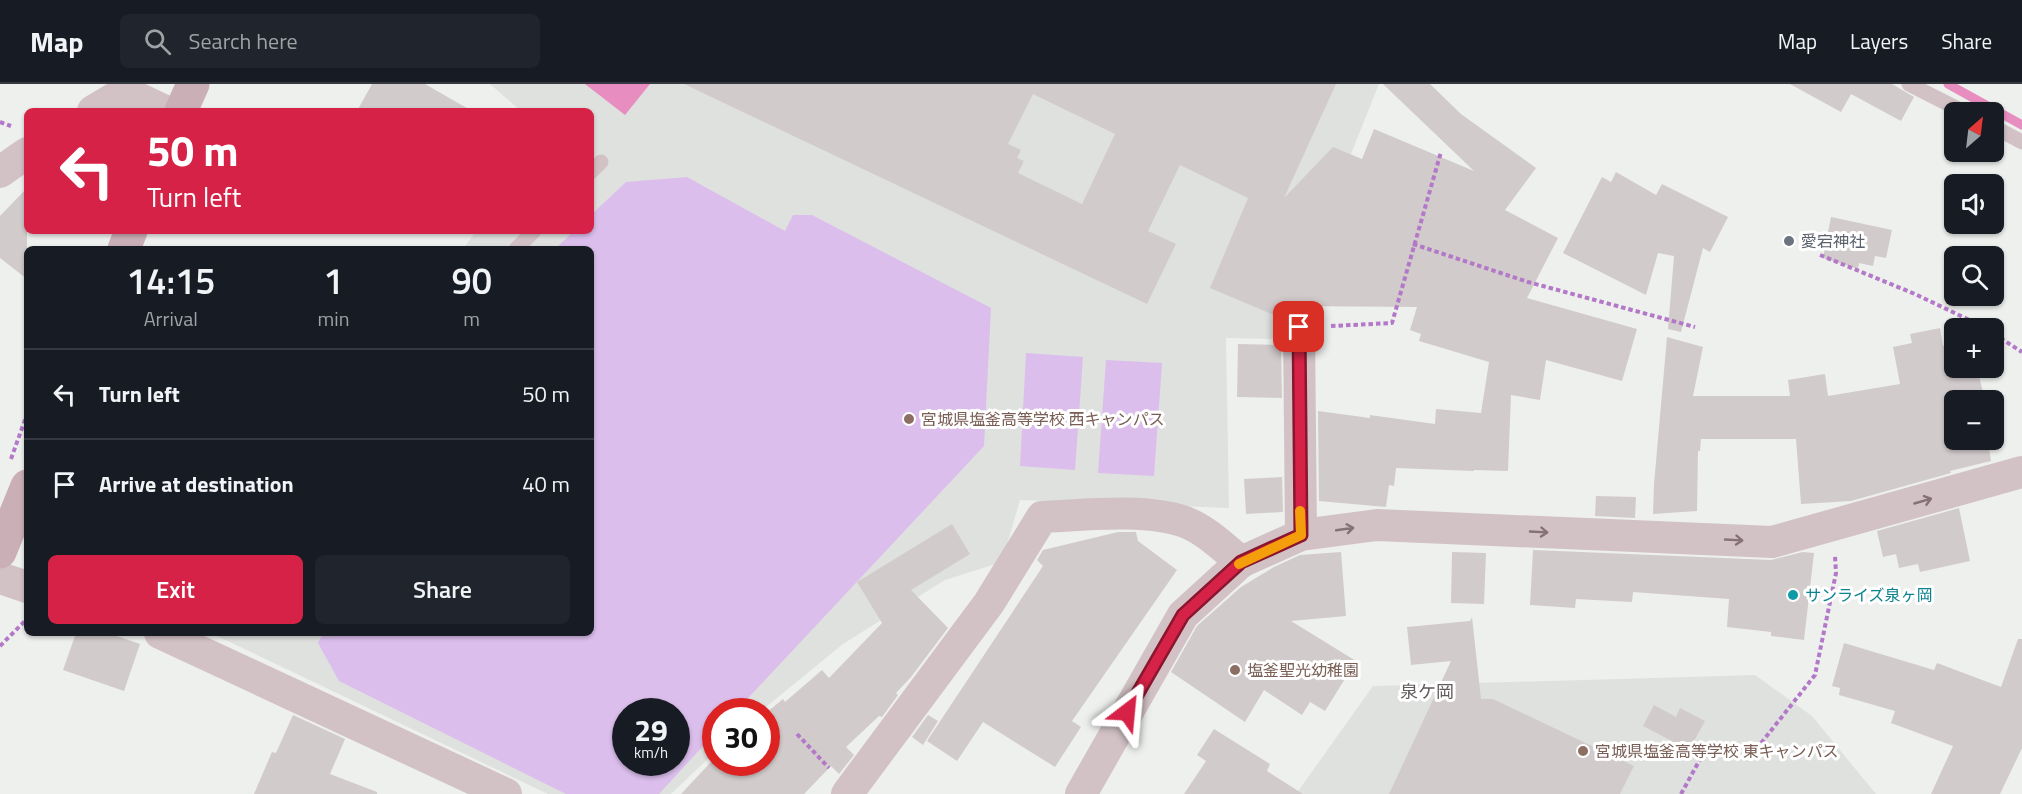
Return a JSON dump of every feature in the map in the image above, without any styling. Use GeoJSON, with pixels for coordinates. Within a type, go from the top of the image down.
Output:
{"type":"FeatureCollection","features":[{"type":"Feature","properties":{"kind":"main road"},"geometry":{"type":"LineString","coordinates":[[182,108],[193,84]]}},
{"type":"Feature","properties":{"kind":"main road"},"geometry":{"type":"LineString","coordinates":[[0,552],[19,473]]}},
{"type":"Feature","properties":{"kind":"street"},"geometry":{"type":"LineString","coordinates":[[98,108],[125,92],[159,108]]}},
{"type":"Feature","properties":{"kind":"street"},"geometry":{"type":"LineString","coordinates":[[0,172],[24,155]]}},
{"type":"Feature","properties":{"kind":"street"},"geometry":{"type":"LineString","coordinates":[[1299,327],[1301,535]]}},
{"type":"Feature","properties":{"kind":"street"},"geometry":{"type":"LineString","coordinates":[[1081,794],[1183,615],[1241,562],[1301,535],[1377,525],[1772,542],[2022,472]]}},
{"type":"Feature","properties":{"kind":"street"},"geometry":{"type":"LineString","coordinates":[[848,792],[989,603],[1042,517],[1116,514],[1161,517],[1186,523],[1210,536],[1241,562]]}},
{"type":"Feature","properties":{"kind":"street"},"geometry":{"type":"LineString","coordinates":[[0,578],[24,586]]}},
{"type":"Feature","properties":{"kind":"street"},"geometry":{"type":"LineString","coordinates":[[166,636],[506,794]]}},
{"type":"Feature","properties":{"kind":"lane"},"geometry":{"type":"LineString","coordinates":[[1909,84],[1944,102]]}},
{"type":"Feature","properties":{"kind":"lane"},"geometry":{"type":"LineString","coordinates":[[2004,132],[2022,142]]}},
{"type":"Feature","properties":{"kind":"lane"},"geometry":{"type":"LineString","coordinates":[[519,246],[531,234]]}},
{"type":"Feature","properties":{"kind":"path"},"geometry":{"type":"LineString","coordinates":[[1299,327],[1392,323],[1441,152]]}},
{"type":"Feature","properties":{"kind":"path"},"geometry":{"type":"LineString","coordinates":[[1413,244],[1528,282],[1695,327]]}},
{"type":"Feature","properties":{"kind":"path"},"geometry":{"type":"LineString","coordinates":[[1820,255],[1915,294],[1965,318]]}},
{"type":"Feature","properties":{"kind":"path"},"geometry":{"type":"LineString","coordinates":[[2004,340],[2022,352]]}},
{"type":"Feature","properties":{"kind":"path"},"geometry":{"type":"LineString","coordinates":[[19,473],[24,433]]}},
{"type":"Feature","properties":{"kind":"path"},"geometry":{"type":"LineString","coordinates":[[1681,794],[1709,743],[1758,747],[1815,675],[1836,573],[1834,546]]}},
{"type":"Feature","properties":{"kind":"path"},"geometry":{"type":"LineString","coordinates":[[0,646],[24,622]]}},
{"type":"Feature","properties":{"kind":"path"},"geometry":{"type":"LineString","coordinates":[[797,734],[848,792]]}},
{"type":"Feature","properties":{"kind":"shaded area","name":"宮城県塩釜高等学校 西キャンパス"},"geometry":{"type":"Polygon","coordinates":[[[490,84],[1379,84],[1277,339],[1226,338],[1229,508],[1020,500],[1002,562],[945,580],[843,644],[777,698],[702,698],[702,764],[690,776],[690,698],[612,698],[612,776],[690,776],[671,794],[548,794],[217,636],[594,636],[594,246],[465,246],[474,234],[594,234],[594,108],[518,108],[490,84]]]}},
{"type":"Feature","properties":{"kind":"shaded area"},"geometry":{"type":"Polygon","coordinates":[[[585,84],[650,84],[625,115],[585,84]]]}},
{"type":"Feature","properties":{"kind":"shaded area"},"geometry":{"type":"Polygon","coordinates":[[[687,177],[785,231],[793,215],[812,215],[991,308],[984,446],[748,698],[702,698],[702,747],[690,760],[690,698],[612,698],[612,776],[676,776],[659,794],[566,794],[339,681],[318,643],[322,636],[594,636],[594,246],[558,246],[571,234],[594,234],[594,212],[626,182],[687,177]]]}},
{"type":"Feature","properties":{"kind":"shaded area"},"geometry":{"type":"Polygon","coordinates":[[[1026,353],[1083,357],[1075,470],[1020,466],[1026,353]]]}},
{"type":"Feature","properties":{"kind":"shaded area"},"geometry":{"type":"Polygon","coordinates":[[[1106,360],[1162,363],[1154,476],[1098,473],[1106,360]]]}},
{"type":"Feature","properties":{"kind":"shaded area","name":"宮城県塩釜高等学校 東キャンパス"},"geometry":{"type":"Polygon","coordinates":[[[1755,675],[1812,716],[1876,794],[1296,794],[1373,686],[1755,675]]]}},
{"type":"Feature","properties":{"kind":"building"},"geometry":{"type":"Polygon","coordinates":[[[372,84],[425,84],[467,108],[359,108],[372,84]]]}},
{"type":"Feature","properties":{"kind":"building"},"geometry":{"type":"Polygon","coordinates":[[[684,84],[1336,84],[1284,198],[1333,147],[1362,159],[1374,129],[1474,171],[1383,84],[1430,84],[1461,114],[1536,168],[1505,210],[1558,238],[1527,298],[1637,329],[1622,381],[1546,360],[1540,400],[1511,395],[1508,471],[1396,468],[1394,486],[1389,485],[1386,507],[1319,501],[1318,411],[1435,424],[1436,409],[1481,413],[1489,362],[1419,341],[1421,334],[1410,330],[1417,307],[1288,306],[1288,313],[1283,319],[1210,288],[1248,198],[1180,165],[1148,231],[1176,244],[1147,304],[684,84]],[[1033,94],[1008,144],[1021,150],[1017,158],[1024,161],[1018,173],[1082,204],[1115,134],[1033,94]]]}},
{"type":"Feature","properties":{"kind":"building"},"geometry":{"type":"Polygon","coordinates":[[[1790,84],[1892,84],[1914,97],[1901,121],[1851,94],[1841,112],[1790,84]]]}},
{"type":"Feature","properties":{"kind":"building"},"geometry":{"type":"Polygon","coordinates":[[[1616,172],[1656,195],[1662,184],[1728,217],[1710,252],[1703,248],[1681,332],[1668,329],[1674,256],[1658,253],[1646,295],[1563,253],[1602,177],[1611,182],[1616,172]]]}},
{"type":"Feature","properties":{"kind":"building"},"geometry":{"type":"Polygon","coordinates":[[[24,191],[24,234],[27,234],[27,246],[24,246],[24,277],[0,258],[0,216],[24,191]]]}},
{"type":"Feature","properties":{"kind":"building"},"geometry":{"type":"Polygon","coordinates":[[[1831,217],[1892,230],[1886,258],[1875,256],[1873,266],[1859,263],[1858,269],[1823,258],[1831,217]]]}},
{"type":"Feature","properties":{"kind":"building"},"geometry":{"type":"Polygon","coordinates":[[[1940,328],[1944,346],[1944,378],[1980,378],[1982,390],[1944,390],[1944,450],[1989,450],[1991,461],[1851,501],[1801,504],[1796,439],[1701,439],[1700,451],[1698,451],[1697,511],[1653,514],[1667,337],[1703,347],[1693,396],[1790,396],[1788,380],[1825,374],[1828,396],[1900,384],[1893,347],[1912,343],[1910,334],[1940,328]]]}},
{"type":"Feature","properties":{"kind":"building"},"geometry":{"type":"Polygon","coordinates":[[[1238,344],[1281,345],[1282,398],[1237,397],[1238,344]]]}},
{"type":"Feature","properties":{"kind":"building"},"geometry":{"type":"Polygon","coordinates":[[[1282,477],[1283,512],[1246,514],[1244,479],[1282,477]]]}},
{"type":"Feature","properties":{"kind":"building"},"geometry":{"type":"Polygon","coordinates":[[[1596,496],[1636,497],[1635,518],[1595,516],[1596,496]]]}},
{"type":"Feature","properties":{"kind":"building"},"geometry":{"type":"Polygon","coordinates":[[[1959,508],[1970,561],[1920,572],[1918,564],[1899,568],[1896,554],[1883,557],[1877,531],[1959,508]]]}},
{"type":"Feature","properties":{"kind":"building"},"geometry":{"type":"Polygon","coordinates":[[[952,524],[970,554],[911,590],[948,628],[896,693],[898,695],[882,717],[879,716],[846,747],[854,755],[839,774],[831,766],[804,794],[681,794],[702,772],[702,776],[780,776],[780,701],[783,699],[785,702],[822,670],[829,678],[882,623],[857,582],[952,524]]]}},
{"type":"Feature","properties":{"kind":"building"},"geometry":{"type":"Polygon","coordinates":[[[1118,532],[1136,532],[1138,541],[1177,570],[1072,721],[1081,727],[1055,767],[983,722],[957,761],[927,741],[1043,566],[1037,560],[1043,550],[1118,532]]]}},
{"type":"Feature","properties":{"kind":"building"},"geometry":{"type":"Polygon","coordinates":[[[1533,550],[1771,560],[1803,552],[1814,553],[1804,640],[1771,636],[1771,632],[1727,627],[1729,599],[1633,592],[1632,602],[1576,599],[1575,608],[1530,605],[1533,550]]]}},
{"type":"Feature","properties":{"kind":"building"},"geometry":{"type":"Polygon","coordinates":[[[1341,552],[1346,616],[1291,621],[1356,661],[1325,711],[1310,702],[1302,715],[1264,690],[1245,722],[1171,672],[1197,626],[1241,587],[1274,567],[1300,555],[1341,552]]]}},
{"type":"Feature","properties":{"kind":"building"},"geometry":{"type":"Polygon","coordinates":[[[1452,552],[1486,553],[1484,604],[1451,603],[1452,552]]]}},
{"type":"Feature","properties":{"kind":"building"},"geometry":{"type":"Polygon","coordinates":[[[1472,617],[1481,699],[1493,699],[1634,766],[1620,794],[1389,794],[1451,661],[1411,665],[1407,627],[1470,621],[1472,617]]]}},
{"type":"Feature","properties":{"kind":"building"},"geometry":{"type":"Polygon","coordinates":[[[75,636],[117,636],[140,644],[124,691],[63,670],[75,636]]]}},
{"type":"Feature","properties":{"kind":"building"},"geometry":{"type":"Polygon","coordinates":[[[2018,639],[2022,639],[2022,748],[2000,794],[1931,794],[1953,746],[1891,723],[1895,711],[1839,695],[1840,688],[1832,686],[1844,643],[1934,670],[1937,663],[2001,687],[2018,639]]]}},
{"type":"Feature","properties":{"kind":"building"},"geometry":{"type":"Polygon","coordinates":[[[1654,705],[1676,717],[1680,708],[1705,721],[1689,750],[1643,726],[1654,705]]]}},
{"type":"Feature","properties":{"kind":"building"},"geometry":{"type":"Polygon","coordinates":[[[293,715],[345,739],[330,774],[377,792],[377,794],[254,794],[272,752],[276,753],[293,715]]]}},
{"type":"Feature","properties":{"kind":"building"},"geometry":{"type":"Polygon","coordinates":[[[928,715],[938,721],[923,745],[912,737],[928,715]]]}},
{"type":"Feature","properties":{"kind":"building"},"geometry":{"type":"Polygon","coordinates":[[[1214,729],[1270,764],[1267,771],[1303,794],[1184,794],[1206,761],[1197,755],[1214,729]]]}},
{"type":"Feature","properties":{"kind":"waterway"},"geometry":{"type":"LineString","coordinates":[[1948,84],[2022,125]]}},
{"type":"Feature","properties":{"kind":"slow traffic"},"geometry":{"type":"LineString","coordinates":[[1239,564],[1301,535],[1300,511]]}},
{"type":"Feature","properties":{"kind":"place","name":"愛宕神社"},"geometry":{"type":"Point","coordinates":[1789,241]}},
{"type":"Feature","properties":{"kind":"place","name":"宮城県塩釜高等学校 西キャンパス"},"geometry":{"type":"Point","coordinates":[909,419]}},
{"type":"Feature","properties":{"kind":"place","name":"サンライズ泉ヶ岡"},"geometry":{"type":"Point","coordinates":[1793,595]}},
{"type":"Feature","properties":{"kind":"place","name":"塩釜聖光幼稚園"},"geometry":{"type":"Point","coordinates":[1235,670]}},
{"type":"Feature","properties":{"kind":"place","name":"宮城県塩釜高等学校 東キャンパス"},"geometry":{"type":"Point","coordinates":[1583,751]}},
{"type":"Feature","properties":{"kind":"district","name":"泉ケ岡"},"geometry":{"type":"Point","coordinates":[1427,692]}},
{"type":"Feature","properties":{"kind":"route"},"geometry":{"type":"LineString","coordinates":[[1127,712],[1183,615],[1241,562],[1301,535],[1299,327]]}}]}
